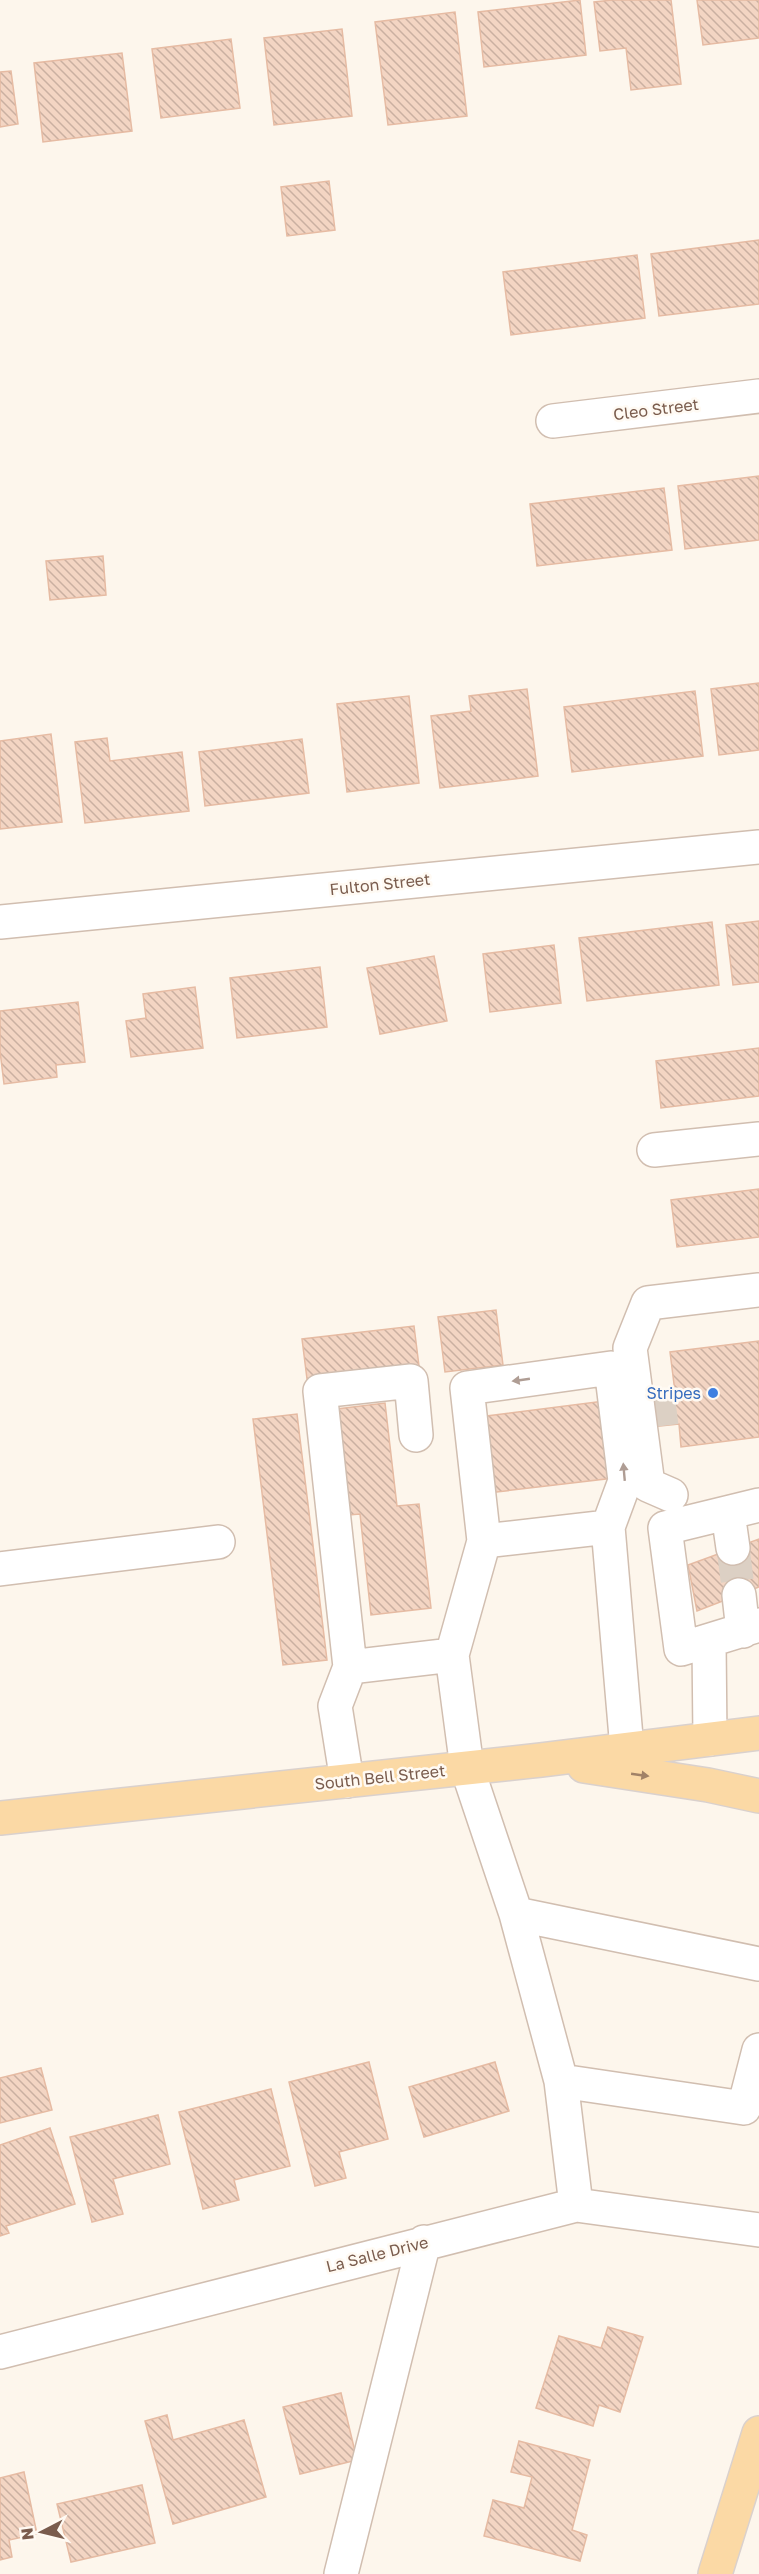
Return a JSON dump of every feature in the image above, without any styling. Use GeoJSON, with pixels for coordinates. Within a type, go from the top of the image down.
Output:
{"type":"FeatureCollection","features":[{"type":"Feature","properties":{"kind":"main road","name":"South Bell Street"},"geometry":{"type":"LineString","coordinates":[[0,1818],[541,1760],[759,1733]]}},
{"type":"Feature","properties":{"kind":"main road"},"geometry":{"type":"LineString","coordinates":[[541,1760],[708,1785],[759,1796]]}},
{"type":"Feature","properties":{"kind":"main road"},"geometry":{"type":"LineString","coordinates":[[715,2574],[759,2433]]}},
{"type":"Feature","properties":{"kind":"street","name":"Cleo Street"},"geometry":{"type":"LineString","coordinates":[[554,421],[759,396]]}},
{"type":"Feature","properties":{"kind":"street","name":"Fulton Street"},"geometry":{"type":"LineString","coordinates":[[0,922],[759,847]]}},
{"type":"Feature","properties":{"kind":"street"},"geometry":{"type":"LineString","coordinates":[[654,1149],[759,1139]]}},
{"type":"Feature","properties":{"kind":"street"},"geometry":{"type":"LineString","coordinates":[[648,1303],[759,1290]]}},
{"type":"Feature","properties":{"kind":"street"},"geometry":{"type":"LineString","coordinates":[[648,1303],[673,1510],[665,1528],[681,1649],[751,1628],[740,1595]]}},
{"type":"Feature","properties":{"kind":"street"},"geometry":{"type":"LineString","coordinates":[[648,1303],[630,1348],[648,1485],[673,1510],[744,1509],[733,1548]]}},
{"type":"Feature","properties":{"kind":"street"},"geometry":{"type":"LineString","coordinates":[[576,2205],[561,2081],[516,1914],[467,1768],[452,1655],[484,1541],[467,1388],[611,1368],[625,1480],[608,1527],[627,1749]]}},
{"type":"Feature","properties":{"kind":"street"},"geometry":{"type":"LineString","coordinates":[[346,1781],[335,1706],[350,1667],[320,1391],[411,1381],[416,1436]]}},
{"type":"Feature","properties":{"kind":"street"},"geometry":{"type":"LineString","coordinates":[[484,1541],[608,1527]]}},
{"type":"Feature","properties":{"kind":"street"},"geometry":{"type":"LineString","coordinates":[[0,1569],[218,1542]]}},
{"type":"Feature","properties":{"kind":"street"},"geometry":{"type":"LineString","coordinates":[[709,1642],[710,1738]]}},
{"type":"Feature","properties":{"kind":"street"},"geometry":{"type":"LineString","coordinates":[[350,1667],[452,1655]]}},
{"type":"Feature","properties":{"kind":"street"},"geometry":{"type":"LineString","coordinates":[[516,1914],[759,1964]]}},
{"type":"Feature","properties":{"kind":"street"},"geometry":{"type":"LineString","coordinates":[[561,2081],[752,2109],[759,2050]]}},
{"type":"Feature","properties":{"kind":"street","name":"La Salle Drive"},"geometry":{"type":"LineString","coordinates":[[0,2352],[576,2205],[759,2230]]}},
{"type":"Feature","properties":{"kind":"street"},"geometry":{"type":"LineString","coordinates":[[341,2574],[424,2242]]}},
{"type":"Feature","properties":{"kind":"building"},"geometry":{"type":"Polygon","coordinates":[[[580,0],[586,55],[484,67],[478,12],[580,0]]]}},
{"type":"Feature","properties":{"kind":"building"},"geometry":{"type":"Polygon","coordinates":[[[671,0],[681,84],[631,90],[626,48],[600,51],[594,2],[671,0]]]}},
{"type":"Feature","properties":{"kind":"building"},"geometry":{"type":"Polygon","coordinates":[[[697,0],[759,0],[759,38],[703,45],[697,0]]]}},
{"type":"Feature","properties":{"kind":"building"},"geometry":{"type":"Polygon","coordinates":[[[455,12],[467,116],[388,125],[375,22],[455,12]]]}},
{"type":"Feature","properties":{"kind":"building"},"geometry":{"type":"Polygon","coordinates":[[[342,29],[352,116],[274,125],[264,38],[342,29]]]}},
{"type":"Feature","properties":{"kind":"building"},"geometry":{"type":"Polygon","coordinates":[[[231,39],[240,108],[161,118],[152,49],[231,39]]]}},
{"type":"Feature","properties":{"kind":"building"},"geometry":{"type":"Polygon","coordinates":[[[122,53],[132,131],[43,142],[34,63],[122,53]]]}},
{"type":"Feature","properties":{"kind":"building"},"geometry":{"type":"Polygon","coordinates":[[[11,71],[18,124],[0,127],[0,72],[11,71]]]}},
{"type":"Feature","properties":{"kind":"building"},"geometry":{"type":"Polygon","coordinates":[[[329,181],[335,230],[287,236],[281,187],[329,181]]]}},
{"type":"Feature","properties":{"kind":"building"},"geometry":{"type":"Polygon","coordinates":[[[759,240],[759,304],[659,316],[651,254],[759,240]]]}},
{"type":"Feature","properties":{"kind":"building"},"geometry":{"type":"Polygon","coordinates":[[[637,255],[645,318],[511,335],[503,272],[637,255]]]}},
{"type":"Feature","properties":{"kind":"building"},"geometry":{"type":"Polygon","coordinates":[[[759,476],[759,540],[685,549],[678,486],[759,476]]]}},
{"type":"Feature","properties":{"kind":"building"},"geometry":{"type":"Polygon","coordinates":[[[664,488],[672,550],[537,566],[530,504],[664,488]]]}},
{"type":"Feature","properties":{"kind":"building"},"geometry":{"type":"Polygon","coordinates":[[[103,556],[106,595],[50,600],[46,561],[103,556]]]}},
{"type":"Feature","properties":{"kind":"building"},"geometry":{"type":"Polygon","coordinates":[[[759,683],[759,750],[719,755],[711,689],[759,683]]]}},
{"type":"Feature","properties":{"kind":"building"},"geometry":{"type":"Polygon","coordinates":[[[527,689],[538,776],[440,788],[431,716],[471,711],[469,696],[527,689]]]}},
{"type":"Feature","properties":{"kind":"building"},"geometry":{"type":"Polygon","coordinates":[[[695,691],[703,756],[572,772],[564,707],[695,691]]]}},
{"type":"Feature","properties":{"kind":"building"},"geometry":{"type":"Polygon","coordinates":[[[409,696],[419,783],[347,792],[337,704],[409,696]]]}},
{"type":"Feature","properties":{"kind":"building"},"geometry":{"type":"Polygon","coordinates":[[[51,734],[62,822],[0,829],[0,741],[51,734]]]}},
{"type":"Feature","properties":{"kind":"building"},"geometry":{"type":"Polygon","coordinates":[[[107,738],[110,761],[182,752],[189,811],[85,823],[75,742],[107,738]]]}},
{"type":"Feature","properties":{"kind":"building"},"geometry":{"type":"Polygon","coordinates":[[[302,739],[309,793],[205,806],[199,752],[302,739]]]}},
{"type":"Feature","properties":{"kind":"building"},"geometry":{"type":"Polygon","coordinates":[[[759,921],[759,982],[733,985],[726,925],[759,921]]]}},
{"type":"Feature","properties":{"kind":"building"},"geometry":{"type":"Polygon","coordinates":[[[712,922],[719,985],[587,1001],[579,938],[712,922]]]}},
{"type":"Feature","properties":{"kind":"building"},"geometry":{"type":"Polygon","coordinates":[[[554,945],[561,1003],[490,1012],[483,954],[554,945]]]}},
{"type":"Feature","properties":{"kind":"building"},"geometry":{"type":"Polygon","coordinates":[[[434,956],[447,1021],[380,1034],[367,968],[434,956]]]}},
{"type":"Feature","properties":{"kind":"building"},"geometry":{"type":"Polygon","coordinates":[[[320,967],[327,1027],[237,1038],[230,978],[320,967]]]}},
{"type":"Feature","properties":{"kind":"building"},"geometry":{"type":"Polygon","coordinates":[[[195,987],[203,1048],[131,1057],[126,1021],[146,1018],[143,994],[195,987]]]}},
{"type":"Feature","properties":{"kind":"building"},"geometry":{"type":"Polygon","coordinates":[[[78,1002],[85,1062],[56,1065],[57,1077],[4,1084],[0,1051],[0,1011],[78,1002]]]}},
{"type":"Feature","properties":{"kind":"building"},"geometry":{"type":"Polygon","coordinates":[[[759,1048],[759,1096],[661,1108],[656,1061],[759,1048]]]}},
{"type":"Feature","properties":{"kind":"building"},"geometry":{"type":"Polygon","coordinates":[[[759,1189],[759,1237],[677,1247],[671,1200],[759,1189]]]}},
{"type":"Feature","properties":{"kind":"building"},"geometry":{"type":"Polygon","coordinates":[[[496,1310],[503,1365],[445,1372],[438,1317],[496,1310]]]}},
{"type":"Feature","properties":{"kind":"building"},"geometry":{"type":"Polygon","coordinates":[[[414,1326],[419,1366],[307,1379],[302,1339],[414,1326]]]}},
{"type":"Feature","properties":{"kind":"building","name":"Stripes"},"geometry":{"type":"Polygon","coordinates":[[[759,1341],[759,1437],[681,1447],[679,1424],[651,1427],[647,1396],[675,1392],[670,1352],[759,1341]]]}},
{"type":"Feature","properties":{"kind":"building"},"geometry":{"type":"Polygon","coordinates":[[[604,1401],[614,1478],[488,1493],[479,1417],[604,1401]]]}},
{"type":"Feature","properties":{"kind":"building"},"geometry":{"type":"Polygon","coordinates":[[[385,1403],[397,1506],[419,1504],[431,1608],[371,1615],[360,1514],[349,1515],[337,1409],[385,1403]]]}},
{"type":"Feature","properties":{"kind":"building"},"geometry":{"type":"Polygon","coordinates":[[[297,1414],[327,1660],[283,1665],[253,1419],[297,1414]]]}},
{"type":"Feature","properties":{"kind":"building"},"geometry":{"type":"Polygon","coordinates":[[[759,1539],[759,1587],[697,1611],[688,1565],[759,1539]]]}},
{"type":"Feature","properties":{"kind":"building"},"geometry":{"type":"Polygon","coordinates":[[[369,2062],[388,2139],[339,2152],[346,2178],[315,2186],[289,2082],[369,2062]]]}},
{"type":"Feature","properties":{"kind":"building"},"geometry":{"type":"Polygon","coordinates":[[[495,2062],[509,2111],[424,2137],[409,2087],[495,2062]]]}},
{"type":"Feature","properties":{"kind":"building"},"geometry":{"type":"Polygon","coordinates":[[[41,2068],[52,2110],[0,2123],[0,2078],[41,2068]]]}},
{"type":"Feature","properties":{"kind":"building"},"geometry":{"type":"Polygon","coordinates":[[[271,2089],[290,2166],[234,2180],[239,2200],[203,2209],[179,2112],[271,2089]]]}},
{"type":"Feature","properties":{"kind":"building"},"geometry":{"type":"Polygon","coordinates":[[[158,2115],[170,2164],[113,2179],[123,2214],[92,2222],[70,2137],[158,2115]]]}},
{"type":"Feature","properties":{"kind":"building"},"geometry":{"type":"Polygon","coordinates":[[[50,2128],[75,2204],[6,2226],[9,2233],[0,2236],[0,2145],[50,2128]]]}},
{"type":"Feature","properties":{"kind":"building"},"geometry":{"type":"Polygon","coordinates":[[[608,2327],[643,2337],[620,2412],[599,2405],[593,2426],[536,2408],[559,2336],[601,2348],[608,2327]]]}},
{"type":"Feature","properties":{"kind":"building"},"geometry":{"type":"Polygon","coordinates":[[[341,2393],[357,2460],[300,2474],[283,2407],[341,2393]]]}},
{"type":"Feature","properties":{"kind":"building"},"geometry":{"type":"Polygon","coordinates":[[[167,2415],[173,2440],[244,2420],[266,2497],[173,2524],[145,2421],[167,2415]]]}},
{"type":"Feature","properties":{"kind":"building"},"geometry":{"type":"Polygon","coordinates":[[[519,2441],[590,2460],[572,2530],[587,2535],[580,2561],[484,2536],[493,2500],[524,2508],[532,2477],[511,2472],[519,2441]]]}},
{"type":"Feature","properties":{"kind":"building"},"geometry":{"type":"Polygon","coordinates":[[[24,2472],[37,2534],[9,2540],[12,2557],[0,2560],[0,2478],[24,2472]]]}},
{"type":"Feature","properties":{"kind":"building"},"geometry":{"type":"Polygon","coordinates":[[[142,2485],[155,2543],[71,2562],[57,2504],[142,2485]]]}},
{"type":"Feature","properties":{"kind":"tunnel"},"geometry":{"type":"LineString","coordinates":[[658,1394],[662,1426]]}},
{"type":"Feature","properties":{"kind":"tunnel"},"geometry":{"type":"LineString","coordinates":[[733,1548],[739,1595]]}},
{"type":"Feature","properties":{"kind":"place","name":"Stripes"},"geometry":{"type":"Point","coordinates":[713,1393]}}]}
